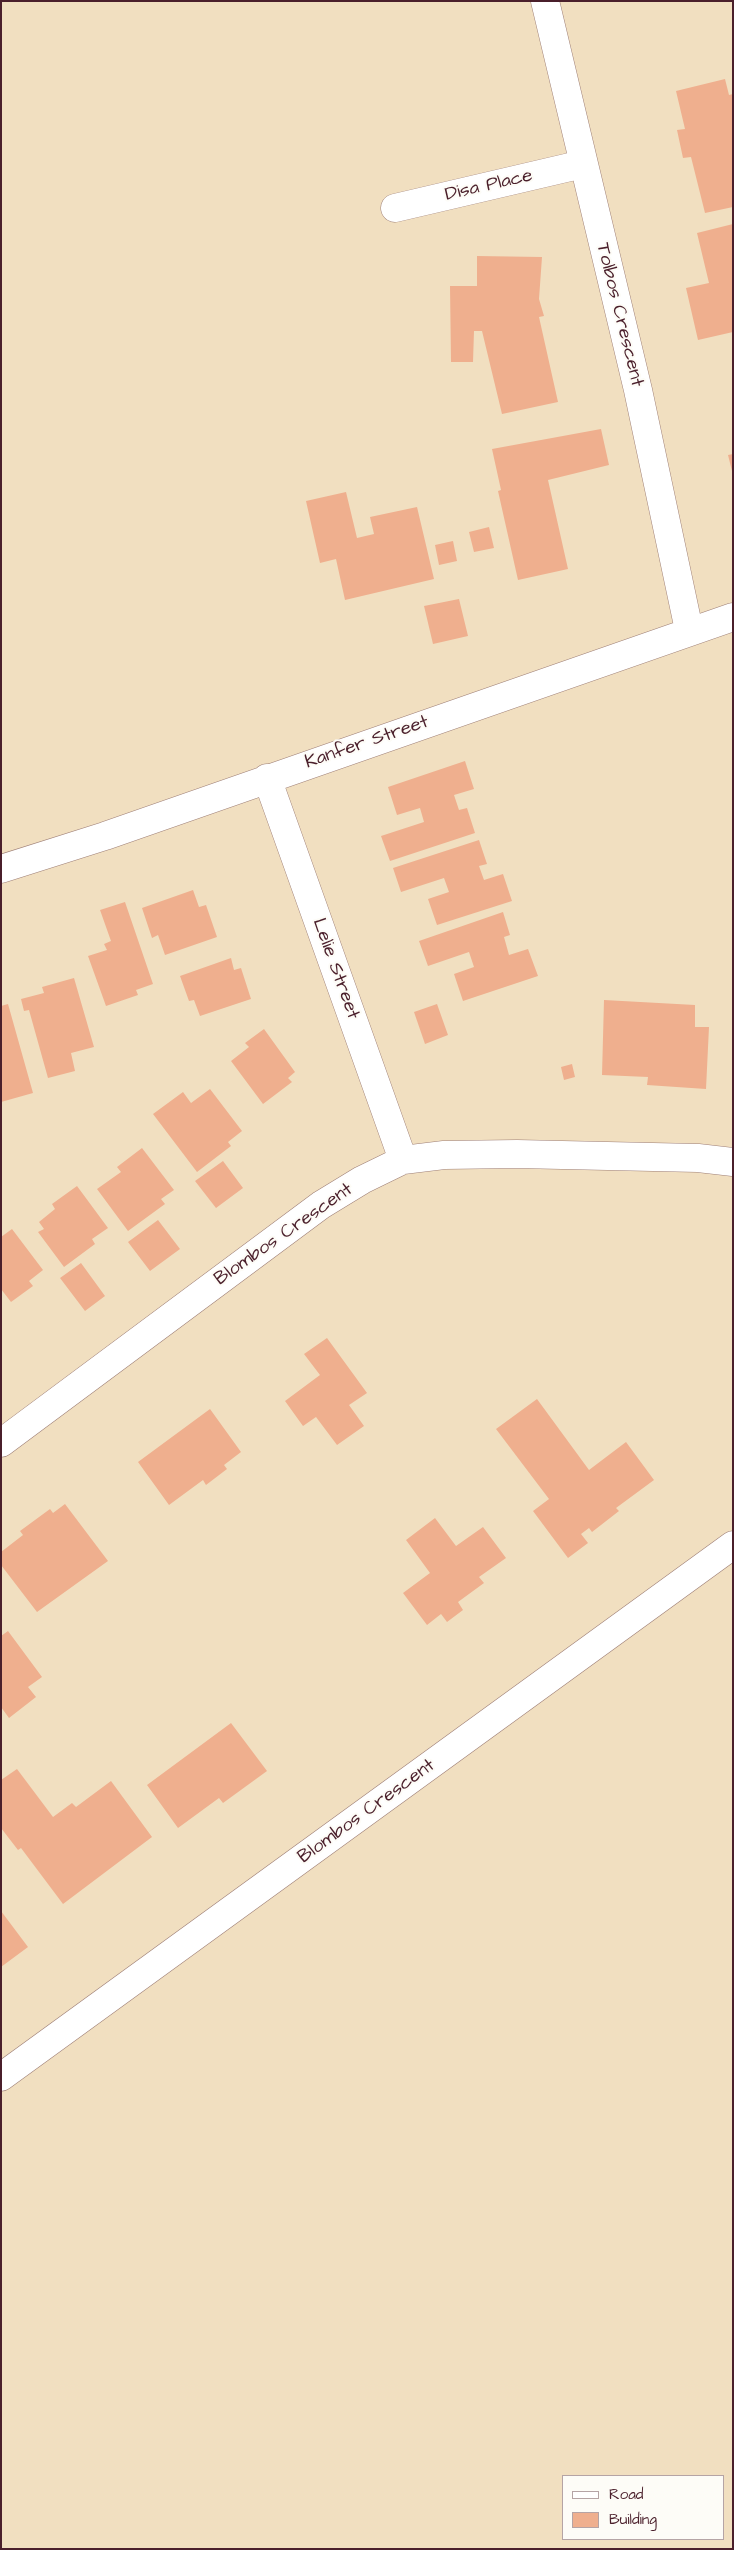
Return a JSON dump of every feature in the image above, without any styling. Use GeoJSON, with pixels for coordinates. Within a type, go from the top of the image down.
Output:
{"type":"FeatureCollection","features":[{"type":"Feature","properties":{"kind":"street","name":"Tolbos Crescent"},"geometry":{"type":"LineString","coordinates":[[545,1],[638,390],[689,630]]}},
{"type":"Feature","properties":{"kind":"street","name":"Disa Place"},"geometry":{"type":"LineString","coordinates":[[394,208],[583,164]]}},
{"type":"Feature","properties":{"kind":"street","name":"Kanfer Street"},"geometry":{"type":"LineString","coordinates":[[1,869],[105,836],[689,630],[733,617]]}},
{"type":"Feature","properties":{"kind":"street","name":"Lelie Street"},"geometry":{"type":"LineString","coordinates":[[267,778],[403,1160]]}},
{"type":"Feature","properties":{"kind":"street","name":"Blombos Crescent"},"geometry":{"type":"LineString","coordinates":[[1,1443],[321,1205],[403,1160],[444,1155],[517,1154],[698,1158],[733,1162]]}},
{"type":"Feature","properties":{"kind":"street","name":"Blombos Crescent"},"geometry":{"type":"LineString","coordinates":[[1,2077],[733,1545]]}},
{"type":"Feature","properties":{"kind":"building"},"geometry":{"type":"Polygon","coordinates":[[[725,79],[729,95],[733,94],[733,207],[705,213],[691,157],[683,158],[677,130],[685,129],[676,91],[725,79]]]}},
{"type":"Feature","properties":{"kind":"building"},"geometry":{"type":"Polygon","coordinates":[[[733,224],[733,332],[698,340],[686,288],[709,283],[697,233],[733,224]]]}},
{"type":"Feature","properties":{"kind":"building"},"geometry":{"type":"Polygon","coordinates":[[[477,256],[542,257],[539,299],[544,316],[539,317],[558,402],[502,414],[482,331],[474,331],[473,362],[451,362],[450,286],[477,286],[477,256]]]}},
{"type":"Feature","properties":{"kind":"building"},"geometry":{"type":"Polygon","coordinates":[[[601,429],[609,465],[548,480],[568,569],[518,580],[498,491],[501,490],[492,449],[601,429]]]}},
{"type":"Feature","properties":{"kind":"building"},"geometry":{"type":"Polygon","coordinates":[[[733,454],[733,470],[732,471],[728,455],[733,454]]]}},
{"type":"Feature","properties":{"kind":"building"},"geometry":{"type":"Polygon","coordinates":[[[346,492],[357,538],[374,534],[370,517],[417,507],[434,579],[345,600],[336,559],[320,563],[306,501],[346,492]]]}},
{"type":"Feature","properties":{"kind":"building"},"geometry":{"type":"Polygon","coordinates":[[[489,527],[494,548],[474,552],[469,532],[489,527]]]}},
{"type":"Feature","properties":{"kind":"building"},"geometry":{"type":"Polygon","coordinates":[[[453,541],[457,561],[439,565],[435,545],[453,541]]]}},
{"type":"Feature","properties":{"kind":"building"},"geometry":{"type":"Polygon","coordinates":[[[459,599],[468,636],[433,644],[424,606],[459,599]]]}},
{"type":"Feature","properties":{"kind":"building"},"geometry":{"type":"Polygon","coordinates":[[[465,761],[474,789],[454,795],[459,810],[467,808],[475,833],[390,861],[381,836],[424,822],[420,808],[397,815],[388,787],[465,761]]]}},
{"type":"Feature","properties":{"kind":"building"},"geometry":{"type":"Polygon","coordinates":[[[479,840],[487,864],[479,866],[484,880],[503,874],[512,901],[437,925],[428,899],[449,892],[444,878],[401,892],[393,868],[479,840]]]}},
{"type":"Feature","properties":{"kind":"building"},"geometry":{"type":"Polygon","coordinates":[[[193,890],[199,907],[206,905],[217,937],[165,955],[158,935],[152,938],[142,908],[193,890]]]}},
{"type":"Feature","properties":{"kind":"building"},"geometry":{"type":"Polygon","coordinates":[[[125,902],[153,984],[136,990],[138,995],[106,1006],[88,956],[107,950],[104,944],[111,941],[100,910],[125,902]]]}},
{"type":"Feature","properties":{"kind":"building"},"geometry":{"type":"Polygon","coordinates":[[[503,912],[510,935],[504,937],[509,955],[528,949],[538,976],[463,1001],[454,974],[474,967],[469,952],[428,966],[419,941],[503,912]]]}},
{"type":"Feature","properties":{"kind":"building"},"geometry":{"type":"Polygon","coordinates":[[[231,958],[234,970],[241,968],[251,999],[200,1016],[194,1000],[189,1001],[180,976],[231,958]]]}},
{"type":"Feature","properties":{"kind":"building"},"geometry":{"type":"Polygon","coordinates":[[[74,978],[94,1047],[71,1053],[75,1071],[48,1078],[29,1010],[24,1011],[21,999],[44,993],[42,987],[74,978]]]}},
{"type":"Feature","properties":{"kind":"building"},"geometry":{"type":"Polygon","coordinates":[[[604,1000],[695,1005],[695,1027],[709,1027],[706,1089],[647,1085],[648,1077],[602,1075],[604,1000]]]}},
{"type":"Feature","properties":{"kind":"building"},"geometry":{"type":"Polygon","coordinates":[[[8,1004],[33,1093],[1,1102],[1,1006],[8,1004]]]}},
{"type":"Feature","properties":{"kind":"building"},"geometry":{"type":"Polygon","coordinates":[[[437,1004],[448,1035],[425,1044],[414,1012],[437,1004]]]}},
{"type":"Feature","properties":{"kind":"building"},"geometry":{"type":"Polygon","coordinates":[[[264,1029],[295,1072],[288,1078],[292,1082],[263,1104],[231,1061],[249,1047],[245,1043],[264,1029]]]}},
{"type":"Feature","properties":{"kind":"building"},"geometry":{"type":"Polygon","coordinates":[[[572,1064],[575,1077],[564,1080],[561,1067],[572,1064]]]}},
{"type":"Feature","properties":{"kind":"building"},"geometry":{"type":"Polygon","coordinates":[[[210,1089],[242,1131],[228,1142],[231,1146],[197,1172],[153,1114],[183,1092],[191,1103],[210,1089]]]}},
{"type":"Feature","properties":{"kind":"building"},"geometry":{"type":"Polygon","coordinates":[[[142,1148],[174,1190],[161,1199],[165,1204],[128,1231],[97,1189],[121,1172],[117,1167],[142,1148]]]}},
{"type":"Feature","properties":{"kind":"building"},"geometry":{"type":"Polygon","coordinates":[[[223,1161],[243,1188],[216,1208],[195,1181],[223,1161]]]}},
{"type":"Feature","properties":{"kind":"building"},"geometry":{"type":"Polygon","coordinates":[[[77,1186],[108,1228],[92,1239],[95,1244],[64,1267],[38,1232],[44,1229],[39,1222],[55,1209],[52,1204],[77,1186]]]}},
{"type":"Feature","properties":{"kind":"building"},"geometry":{"type":"Polygon","coordinates":[[[158,1220],[180,1249],[150,1271],[128,1242],[158,1220]]]}},
{"type":"Feature","properties":{"kind":"building"},"geometry":{"type":"Polygon","coordinates":[[[12,1229],[43,1270],[29,1281],[33,1286],[11,1302],[1,1289],[1,1237],[12,1229]]]}},
{"type":"Feature","properties":{"kind":"building"},"geometry":{"type":"Polygon","coordinates":[[[81,1263],[105,1296],[85,1311],[60,1278],[81,1263]]]}},
{"type":"Feature","properties":{"kind":"building"},"geometry":{"type":"Polygon","coordinates":[[[327,1338],[367,1393],[349,1405],[364,1426],[337,1445],[316,1417],[303,1426],[285,1401],[320,1375],[304,1354],[327,1338]]]}},
{"type":"Feature","properties":{"kind":"building"},"geometry":{"type":"Polygon","coordinates":[[[537,1399],[589,1470],[626,1442],[654,1480],[616,1508],[619,1511],[592,1532],[589,1528],[581,1534],[588,1543],[568,1558],[533,1511],[549,1499],[496,1429],[537,1399]]]}},
{"type":"Feature","properties":{"kind":"building"},"geometry":{"type":"Polygon","coordinates":[[[210,1409],[241,1452],[224,1465],[227,1469],[206,1485],[203,1480],[169,1505],[138,1462],[210,1409]]]}},
{"type":"Feature","properties":{"kind":"building"},"geometry":{"type":"Polygon","coordinates":[[[65,1504],[108,1561],[37,1612],[1,1565],[1,1552],[23,1535],[20,1531],[50,1509],[53,1513],[65,1504]]]}},
{"type":"Feature","properties":{"kind":"building"},"geometry":{"type":"Polygon","coordinates":[[[435,1518],[456,1546],[483,1527],[506,1558],[479,1577],[484,1583],[458,1602],[463,1610],[447,1622],[441,1614],[427,1625],[403,1593],[430,1573],[406,1540],[435,1518]]]}},
{"type":"Feature","properties":{"kind":"building"},"geometry":{"type":"Polygon","coordinates":[[[8,1631],[42,1677],[28,1687],[36,1697],[9,1718],[1,1707],[1,1636],[8,1631]]]}},
{"type":"Feature","properties":{"kind":"building"},"geometry":{"type":"Polygon","coordinates":[[[231,1723],[267,1771],[223,1803],[219,1798],[178,1828],[147,1785],[231,1723]]]}},
{"type":"Feature","properties":{"kind":"building"},"geometry":{"type":"Polygon","coordinates":[[[17,1769],[53,1817],[72,1803],[76,1807],[111,1781],[152,1837],[63,1904],[21,1848],[18,1850],[1,1828],[1,1780],[17,1769]]]}},
{"type":"Feature","properties":{"kind":"building"},"geometry":{"type":"Polygon","coordinates":[[[1,1911],[28,1947],[1,1967],[1,1911]]]}}]}
